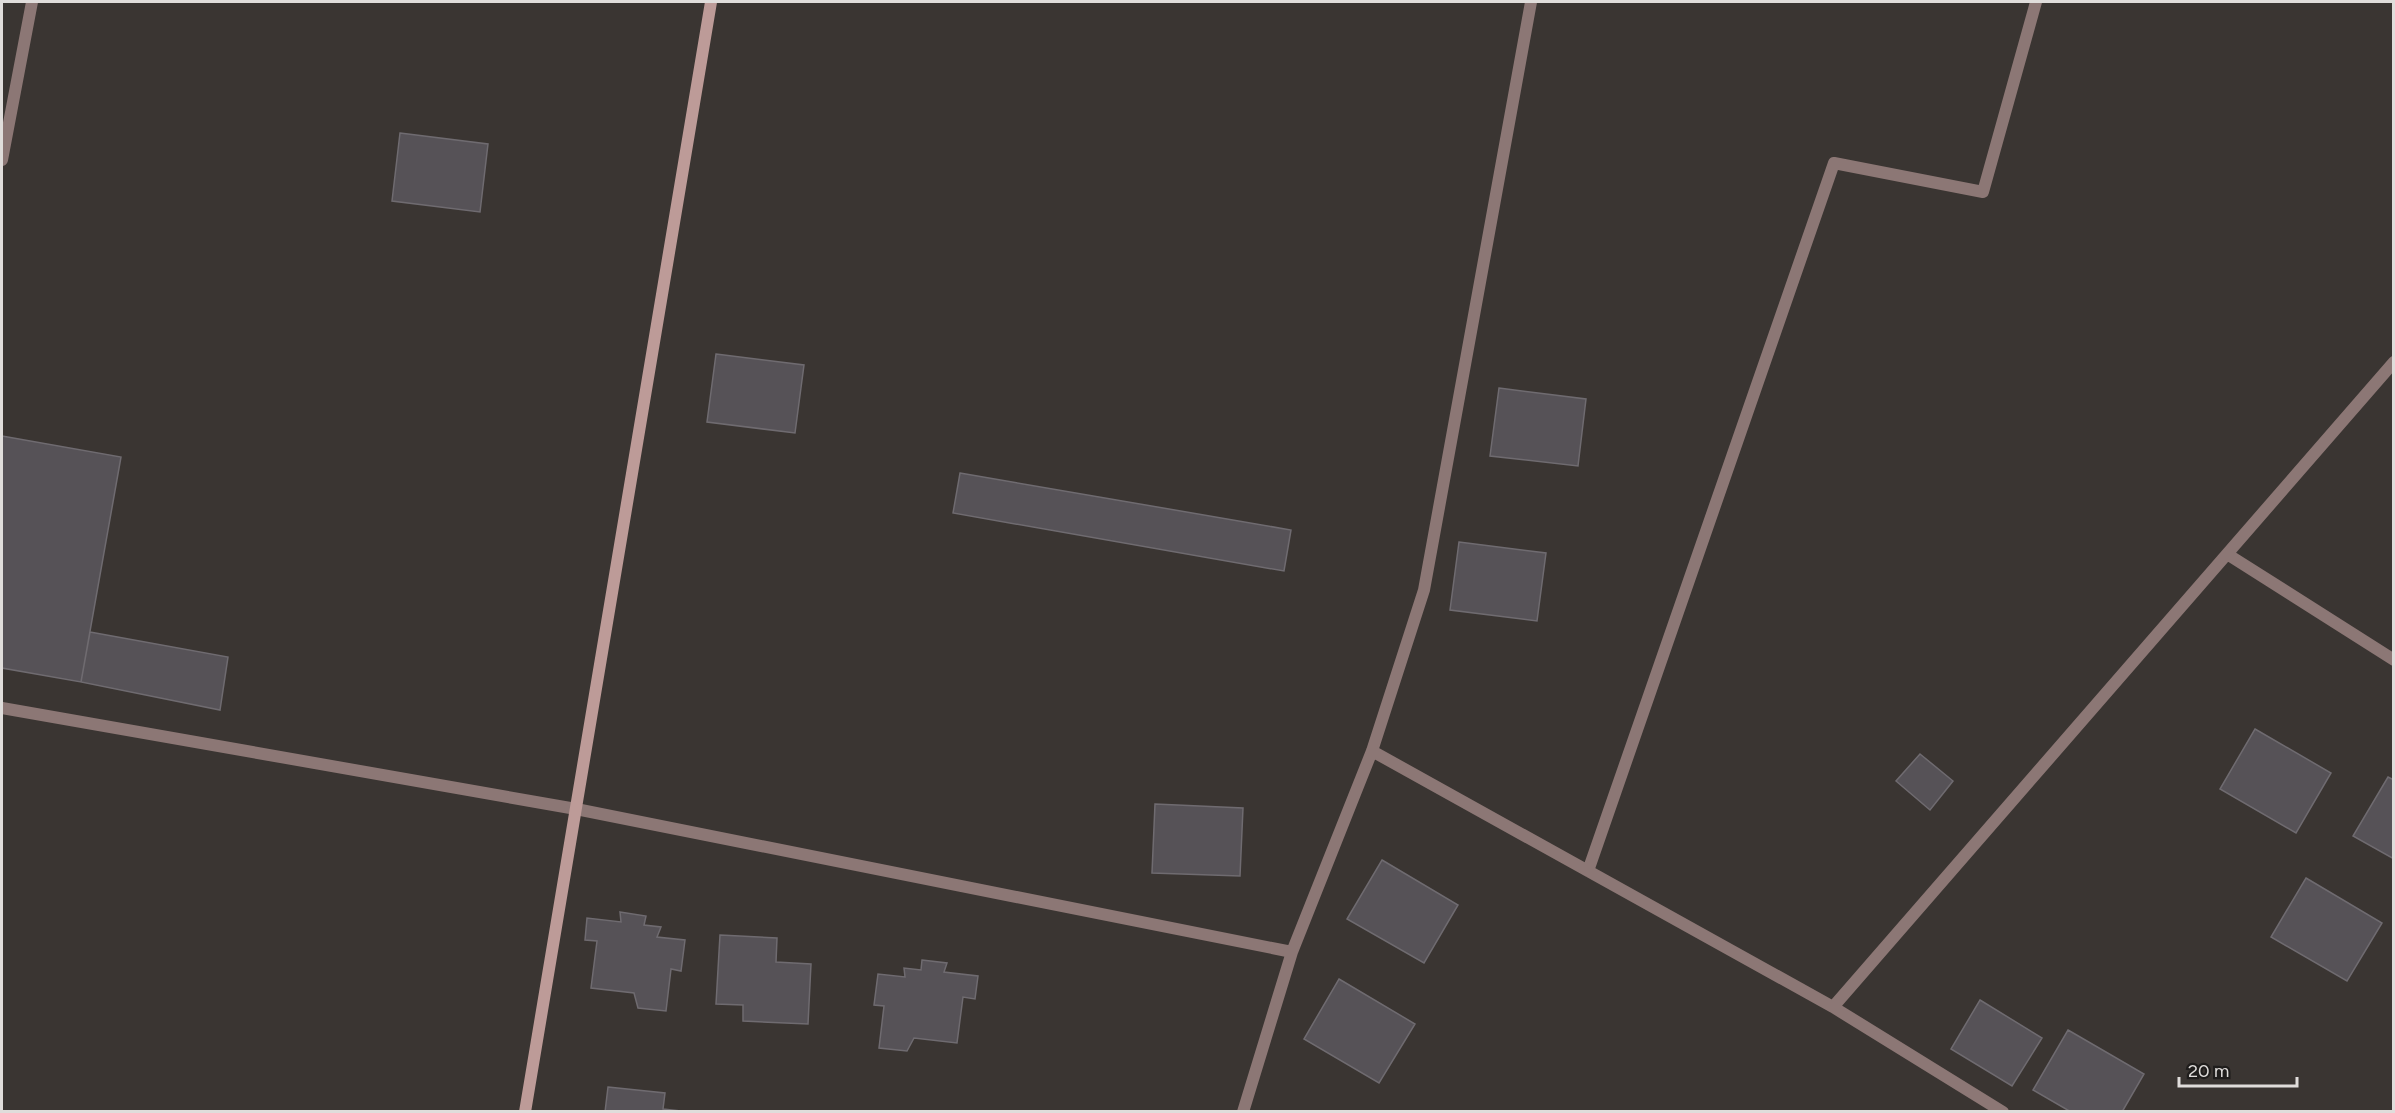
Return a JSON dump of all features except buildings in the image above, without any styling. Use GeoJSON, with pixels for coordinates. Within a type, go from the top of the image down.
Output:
{"type":"FeatureCollection","features":[{"type":"Feature","properties":{"kind":"street"},"geometry":{"type":"LineString","coordinates":[[2,160],[32,2]]}},
{"type":"Feature","properties":{"kind":"street"},"geometry":{"type":"LineString","coordinates":[[525,1112],[711,2]]}},
{"type":"Feature","properties":{"kind":"street"},"geometry":{"type":"LineString","coordinates":[[1243,1112],[1292,952],[1372,751],[1424,590],[1531,2]]}},
{"type":"Feature","properties":{"kind":"street"},"geometry":{"type":"LineString","coordinates":[[1588,871],[1834,163],[1983,192],[2036,2]]}},
{"type":"Feature","properties":{"kind":"street"},"geometry":{"type":"LineString","coordinates":[[1833,1007],[2392,367]]}},
{"type":"Feature","properties":{"kind":"street"},"geometry":{"type":"LineString","coordinates":[[2228,554],[2394,660]]}},
{"type":"Feature","properties":{"kind":"street"},"geometry":{"type":"LineString","coordinates":[[2,708],[576,809],[1292,952]]}},
{"type":"Feature","properties":{"kind":"street"},"geometry":{"type":"LineString","coordinates":[[1372,751],[1833,1007],[2002,1112]]}}]}
